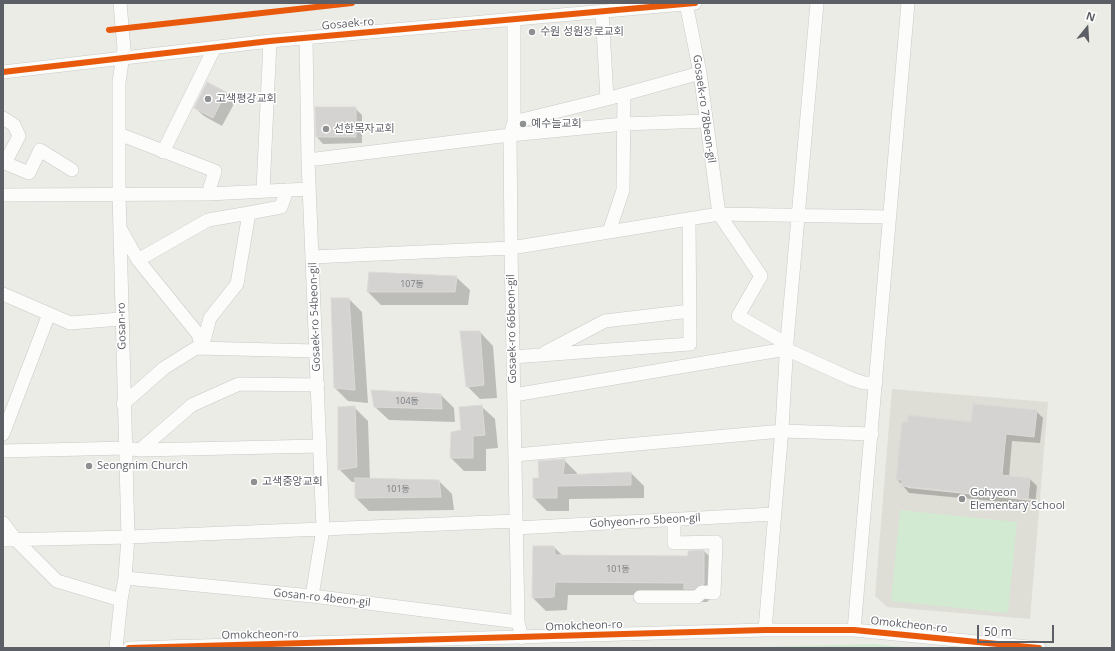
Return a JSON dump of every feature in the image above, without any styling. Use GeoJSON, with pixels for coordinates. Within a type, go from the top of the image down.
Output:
{"type":"FeatureCollection","features":[{"type":"Feature","properties":{"kind":"street","name":"Gosan-ro"},"geometry":{"type":"LineString","coordinates":[[116,648],[125,578],[128,537],[123,404],[119,194],[119,82],[124,49],[120,3]]}},
{"type":"Feature","properties":{"kind":"street","name":"Gosaek-ro"},"geometry":{"type":"LineString","coordinates":[[3,72],[270,41],[514,21],[689,3]]}},
{"type":"Feature","properties":{"kind":"street","name":"Gosaek-ro 78beon-gil"},"geometry":{"type":"LineString","coordinates":[[689,3],[719,214]]}},
{"type":"Feature","properties":{"kind":"street"},"geometry":{"type":"LineString","coordinates":[[765,630],[782,431],[786,347],[817,3]]}},
{"type":"Feature","properties":{"kind":"street"},"geometry":{"type":"LineString","coordinates":[[854,630],[908,3]]}},
{"type":"Feature","properties":{"kind":"street"},"geometry":{"type":"LineString","coordinates":[[602,11],[607,99]]}},
{"type":"Feature","properties":{"kind":"street","name":"Gosaek-ro 66beon-gil"},"geometry":{"type":"LineString","coordinates":[[514,21],[514,122],[510,135],[511,248],[518,622],[522,638]]}},
{"type":"Feature","properties":{"kind":"street","name":"Gosaek-ro 54beon-gil"},"geometry":{"type":"LineString","coordinates":[[306,38],[309,189],[323,529],[312,596]]}},
{"type":"Feature","properties":{"kind":"street"},"geometry":{"type":"LineString","coordinates":[[263,190],[270,41]]}},
{"type":"Feature","properties":{"kind":"street"},"geometry":{"type":"LineString","coordinates":[[163,152],[216,47]]}},
{"type":"Feature","properties":{"kind":"street"},"geometry":{"type":"LineString","coordinates":[[514,122],[607,99],[700,73]]}},
{"type":"Feature","properties":{"kind":"street"},"geometry":{"type":"LineString","coordinates":[[609,232],[623,190],[624,94]]}},
{"type":"Feature","properties":{"kind":"street"},"geometry":{"type":"LineString","coordinates":[[3,118],[14,125],[19,136],[5,163],[29,173],[40,150],[72,170]]}},
{"type":"Feature","properties":{"kind":"street"},"geometry":{"type":"LineString","coordinates":[[308,160],[510,135],[624,124],[706,121]]}},
{"type":"Feature","properties":{"kind":"street"},"geometry":{"type":"LineString","coordinates":[[119,134],[216,171],[208,194]]}},
{"type":"Feature","properties":{"kind":"street"},"geometry":{"type":"LineString","coordinates":[[3,195],[208,194],[263,190],[309,189]]}},
{"type":"Feature","properties":{"kind":"street"},"geometry":{"type":"LineString","coordinates":[[138,260],[208,220],[281,207],[287,190]]}},
{"type":"Feature","properties":{"kind":"street"},"geometry":{"type":"LineString","coordinates":[[202,348],[210,318],[237,284],[249,213]]}},
{"type":"Feature","properties":{"kind":"street"},"geometry":{"type":"LineString","coordinates":[[719,214],[761,276],[738,316],[786,347],[852,379],[864,383],[876,383]]}},
{"type":"Feature","properties":{"kind":"street"},"geometry":{"type":"LineString","coordinates":[[312,257],[511,248],[719,214],[889,217]]}},
{"type":"Feature","properties":{"kind":"street"},"geometry":{"type":"LineString","coordinates":[[513,357],[690,344],[689,219]]}},
{"type":"Feature","properties":{"kind":"street"},"geometry":{"type":"LineString","coordinates":[[120,228],[138,260],[198,334],[202,348]]}},
{"type":"Feature","properties":{"kind":"street"},"geometry":{"type":"LineString","coordinates":[[3,294],[70,322],[121,319]]}},
{"type":"Feature","properties":{"kind":"street"},"geometry":{"type":"LineString","coordinates":[[541,354],[605,321],[690,311]]}},
{"type":"Feature","properties":{"kind":"street"},"geometry":{"type":"LineString","coordinates":[[3,434],[49,314]]}},
{"type":"Feature","properties":{"kind":"street"},"geometry":{"type":"LineString","coordinates":[[514,395],[786,347]]}},
{"type":"Feature","properties":{"kind":"street"},"geometry":{"type":"LineString","coordinates":[[123,404],[164,368],[196,348],[316,351]]}},
{"type":"Feature","properties":{"kind":"street"},"geometry":{"type":"LineString","coordinates":[[140,450],[192,405],[239,384],[318,385]]}},
{"type":"Feature","properties":{"kind":"street"},"geometry":{"type":"LineString","coordinates":[[514,455],[782,431],[872,434]]}},
{"type":"Feature","properties":{"kind":"street"},"geometry":{"type":"LineString","coordinates":[[3,451],[320,446]]}},
{"type":"Feature","properties":{"kind":"street","name":"Gohyeon-ro 5beon-gil"},"geometry":{"type":"LineString","coordinates":[[10,540],[323,529],[674,520],[774,514]]}},
{"type":"Feature","properties":{"kind":"street"},"geometry":{"type":"LineString","coordinates":[[640,597],[697,597],[702,592],[714,593],[719,590],[716,542],[674,543],[674,520]]}},
{"type":"Feature","properties":{"kind":"street"},"geometry":{"type":"LineString","coordinates":[[3,523],[10,540],[57,581],[121,600]]}},
{"type":"Feature","properties":{"kind":"street","name":"Gosan-ro 4beon-gil"},"geometry":{"type":"LineString","coordinates":[[125,578],[312,596],[518,622]]}},
{"type":"Feature","properties":{"kind":"street","name":"Omokcheon-ro"},"geometry":{"type":"LineString","coordinates":[[130,648],[402,644],[522,638],[765,630],[854,630],[1039,648]]}},
{"type":"Feature","properties":{"kind":"shaded area","name":"Gohyeon Elementary School"},"geometry":{"type":"Polygon","coordinates":[[[892,389],[1048,402],[1030,619],[887,607],[875,596],[892,389]]]}},
{"type":"Feature","properties":{"kind":"green space"},"geometry":{"type":"Polygon","coordinates":[[[900,510],[1017,522],[1008,613],[891,601],[900,510]]]}},
{"type":"Feature","properties":{"kind":"green space"},"geometry":{"type":"Polygon","coordinates":[[[873,644],[913,648],[719,648],[873,644]]]}},
{"type":"Feature","properties":{"kind":"building","name":"고색평강교회"},"geometry":{"type":"Polygon","coordinates":[[[207,82],[226,92],[213,118],[194,108],[207,82]]]}},
{"type":"Feature","properties":{"kind":"building"},"geometry":{"type":"Polygon","coordinates":[[[315,107],[356,107],[356,137],[316,137],[315,107]]]}},
{"type":"Feature","properties":{"kind":"building"},"geometry":{"type":"Polygon","coordinates":[[[369,272],[457,276],[455,292],[367,292],[369,272]]]}},
{"type":"Feature","properties":{"kind":"building"},"geometry":{"type":"Polygon","coordinates":[[[331,298],[349,298],[355,390],[334,388],[331,298]]]}},
{"type":"Feature","properties":{"kind":"building"},"geometry":{"type":"Polygon","coordinates":[[[460,331],[480,331],[484,385],[466,387],[460,331]]]}},
{"type":"Feature","properties":{"kind":"building"},"geometry":{"type":"Polygon","coordinates":[[[371,390],[441,394],[442,409],[374,407],[371,390]]]}},
{"type":"Feature","properties":{"kind":"building","name":"Gohyeon Elementary School"},"geometry":{"type":"Polygon","coordinates":[[[973,404],[1037,410],[1034,437],[1006,434],[1002,475],[1030,478],[1028,499],[901,486],[902,480],[896,480],[902,422],[908,422],[908,415],[971,422],[973,404]]]}},
{"type":"Feature","properties":{"kind":"building"},"geometry":{"type":"Polygon","coordinates":[[[482,405],[485,435],[473,436],[473,458],[450,458],[451,432],[461,430],[459,407],[482,405]]]}},
{"type":"Feature","properties":{"kind":"building"},"geometry":{"type":"Polygon","coordinates":[[[355,406],[357,467],[338,470],[338,407],[355,406]]]}},
{"type":"Feature","properties":{"kind":"building"},"geometry":{"type":"Polygon","coordinates":[[[565,459],[563,475],[631,472],[631,485],[557,486],[557,498],[533,498],[533,478],[539,478],[538,461],[565,459]]]}},
{"type":"Feature","properties":{"kind":"building"},"geometry":{"type":"Polygon","coordinates":[[[355,478],[439,480],[441,497],[355,498],[355,478]]]}},
{"type":"Feature","properties":{"kind":"building"},"geometry":{"type":"Polygon","coordinates":[[[533,546],[554,546],[555,555],[688,556],[688,551],[704,550],[704,584],[699,585],[694,589],[684,589],[684,583],[555,582],[554,597],[532,598],[533,546]]]}},
{"type":"Feature","properties":{"kind":"cycle path"},"geometry":{"type":"LineString","coordinates":[[109,30],[352,3]]}},
{"type":"Feature","properties":{"kind":"cycle path"},"geometry":{"type":"LineString","coordinates":[[3,72],[270,41],[695,3]]}},
{"type":"Feature","properties":{"kind":"cycle path"},"geometry":{"type":"LineString","coordinates":[[129,648],[765,630],[854,630],[1039,648]]}},
{"type":"Feature","properties":{"kind":"place","name":"수원 성원장로교회"},"geometry":{"type":"Point","coordinates":[532,32]}},
{"type":"Feature","properties":{"kind":"place","name":"고색평강교회"},"geometry":{"type":"Point","coordinates":[208,99]}},
{"type":"Feature","properties":{"kind":"place","name":"예수늘교회"},"geometry":{"type":"Point","coordinates":[523,124]}},
{"type":"Feature","properties":{"kind":"place","name":"선한목자교회"},"geometry":{"type":"Point","coordinates":[326,129]}},
{"type":"Feature","properties":{"kind":"place","name":"Seongnim Church"},"geometry":{"type":"Point","coordinates":[89,466]}},
{"type":"Feature","properties":{"kind":"place","name":"고색중앙교회"},"geometry":{"type":"Point","coordinates":[254,482]}},
{"type":"Feature","properties":{"kind":"place","name":"Gohyeon Elementary School"},"geometry":{"type":"Point","coordinates":[962,499]}}]}
